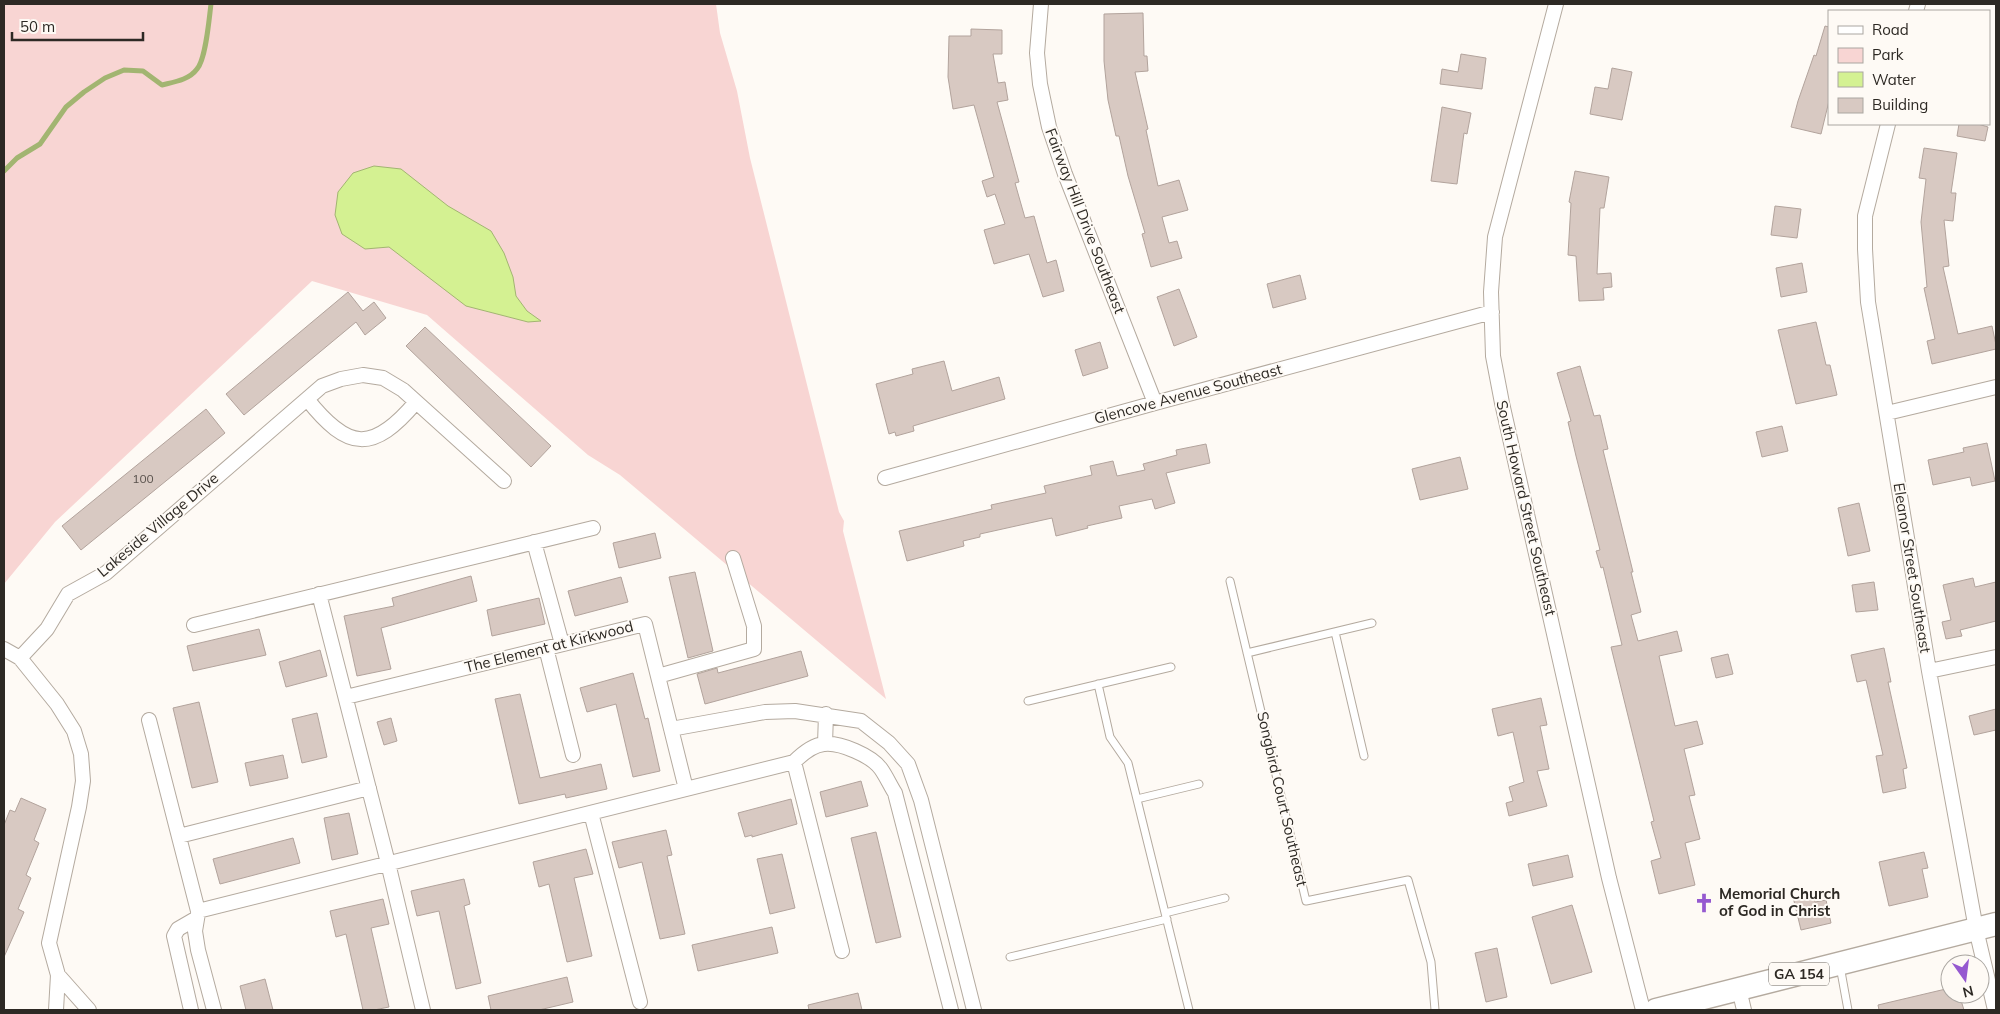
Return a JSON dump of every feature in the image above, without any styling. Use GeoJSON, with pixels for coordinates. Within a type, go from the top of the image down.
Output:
{"type":"FeatureCollection","features":[{"type":"Feature","properties":{"kind":"main road","name":"GA 154"},"geometry":{"type":"LineString","coordinates":[[1656,1010],[1742,1000],[1839,965],[1986,927]]}},
{"type":"Feature","properties":{"kind":"street","name":"Fairway Hill Drive Southeast"},"geometry":{"type":"LineString","coordinates":[[1041,4],[1037,53],[1040,84],[1049,127],[1068,183],[1154,403]]}},
{"type":"Feature","properties":{"kind":"street","name":"South Howard Street Southeast"},"geometry":{"type":"LineString","coordinates":[[1556,4],[1495,237],[1491,292],[1494,356],[1502,403],[1609,878],[1643,1010]]}},
{"type":"Feature","properties":{"kind":"street","name":"Eleanor Street Southeast"},"geometry":{"type":"LineString","coordinates":[[1888,125],[1865,216],[1868,302],[1929,671],[1986,927],[1995,1010]]}},
{"type":"Feature","properties":{"kind":"street","name":"Glencove Avenue Southeast"},"geometry":{"type":"LineString","coordinates":[[885,478],[1492,312]]}},
{"type":"Feature","properties":{"kind":"street","name":"Lakeside Village Drive"},"geometry":{"type":"LineString","coordinates":[[20,658],[47,629],[68,594],[106,573],[322,386],[341,379],[363,375],[383,378],[403,390],[504,481]]}},
{"type":"Feature","properties":{"kind":"street"},"geometry":{"type":"LineString","coordinates":[[1887,413],[1996,387]]}},
{"type":"Feature","properties":{"kind":"street"},"geometry":{"type":"LineString","coordinates":[[307,399],[323,419],[337,431],[358,439],[380,436],[399,422],[416,402]]}},
{"type":"Feature","properties":{"kind":"street"},"geometry":{"type":"LineString","coordinates":[[194,625],[593,528]]}},
{"type":"Feature","properties":{"kind":"street"},"geometry":{"type":"LineString","coordinates":[[534,542],[562,644]]}},
{"type":"Feature","properties":{"kind":"street"},"geometry":{"type":"LineString","coordinates":[[658,676],[754,649],[754,626],[733,558]]}},
{"type":"Feature","properties":{"kind":"street"},"geometry":{"type":"LineString","coordinates":[[319,594],[388,863],[423,1010]]}},
{"type":"Feature","properties":{"kind":"street","name":"The Element at Kirkwood"},"geometry":{"type":"LineString","coordinates":[[346,697],[645,624],[686,789]]}},
{"type":"Feature","properties":{"kind":"street"},"geometry":{"type":"LineString","coordinates":[[546,648],[573,755]]}},
{"type":"Feature","properties":{"kind":"street"},"geometry":{"type":"LineString","coordinates":[[4,649],[20,658],[57,704],[74,731],[81,754],[83,781],[79,807],[49,943],[58,975],[56,1010]]}},
{"type":"Feature","properties":{"kind":"street"},"geometry":{"type":"LineString","coordinates":[[1929,671],[1996,657]]}},
{"type":"Feature","properties":{"kind":"street"},"geometry":{"type":"LineString","coordinates":[[671,729],[765,712],[795,711],[826,714],[861,721],[889,743],[908,764],[921,800],[974,1010]]}},
{"type":"Feature","properties":{"kind":"street"},"geometry":{"type":"LineString","coordinates":[[825,744],[826,714]]}},
{"type":"Feature","properties":{"kind":"street"},"geometry":{"type":"LineString","coordinates":[[149,720],[198,915],[195,931],[198,950],[214,1010]]}},
{"type":"Feature","properties":{"kind":"street"},"geometry":{"type":"LineString","coordinates":[[191,1010],[174,936],[178,929],[198,915],[388,863],[794,762],[804,752],[825,744],[850,748],[866,756],[880,768],[895,793],[950,1010]]}},
{"type":"Feature","properties":{"kind":"street"},"geometry":{"type":"LineString","coordinates":[[794,762],[842,951]]}},
{"type":"Feature","properties":{"kind":"street"},"geometry":{"type":"LineString","coordinates":[[179,836],[369,788]]}},
{"type":"Feature","properties":{"kind":"street"},"geometry":{"type":"LineString","coordinates":[[591,813],[640,1002]]}},
{"type":"Feature","properties":{"kind":"street"},"geometry":{"type":"LineString","coordinates":[[58,975],[89,1010]]}},
{"type":"Feature","properties":{"kind":"lane","name":"Songbird Court Southeast"},"geometry":{"type":"LineString","coordinates":[[1230,581],[1306,902],[1408,880],[1431,962],[1434,1010]]}},
{"type":"Feature","properties":{"kind":"lane"},"geometry":{"type":"LineString","coordinates":[[1247,653],[1372,623]]}},
{"type":"Feature","properties":{"kind":"lane"},"geometry":{"type":"LineString","coordinates":[[1335,632],[1364,756]]}},
{"type":"Feature","properties":{"kind":"lane"},"geometry":{"type":"LineString","coordinates":[[1028,701],[1171,667]]}},
{"type":"Feature","properties":{"kind":"lane"},"geometry":{"type":"LineString","coordinates":[[1098,684],[1110,737],[1128,763],[1189,1010]]}},
{"type":"Feature","properties":{"kind":"lane"},"geometry":{"type":"LineString","coordinates":[[1137,799],[1199,784]]}},
{"type":"Feature","properties":{"kind":"lane"},"geometry":{"type":"LineString","coordinates":[[1010,957],[1166,916],[1225,898]]}},
{"type":"Feature","properties":{"kind":"lane"},"geometry":{"type":"LineString","coordinates":[[1839,965],[1848,1010]]}},
{"type":"Feature","properties":{"kind":"green space"},"geometry":{"type":"Polygon","coordinates":[[[4,4],[716,4],[720,33],[737,91],[750,158],[839,512],[844,521],[843,531],[886,699],[620,475],[588,455],[427,315],[312,281],[55,522],[4,584],[4,4]]]}},
{"type":"Feature","properties":{"kind":"water"},"geometry":{"type":"Polygon","coordinates":[[[374,166],[401,169],[448,206],[491,231],[504,253],[513,277],[516,296],[527,311],[541,321],[528,322],[466,306],[389,247],[365,249],[342,234],[335,215],[338,192],[353,173],[374,166]]]}},
{"type":"Feature","properties":{"kind":"building"},"geometry":{"type":"Polygon","coordinates":[[[1143,13],[1144,56],[1147,56],[1148,71],[1135,72],[1158,186],[1179,180],[1188,210],[1162,217],[1169,243],[1177,241],[1182,258],[1151,267],[1142,234],[1145,233],[1128,176],[1119,136],[1116,136],[1108,100],[1104,61],[1104,14],[1143,13]]]}},
{"type":"Feature","properties":{"kind":"building"},"geometry":{"type":"Polygon","coordinates":[[[1825,26],[1828,27],[1828,105],[1821,134],[1791,127],[1814,55],[1816,56],[1825,26]]]}},
{"type":"Feature","properties":{"kind":"building"},"geometry":{"type":"Polygon","coordinates":[[[971,29],[1002,30],[1002,54],[993,54],[998,83],[1005,82],[1008,100],[997,102],[1019,182],[1015,183],[1025,218],[1034,216],[1047,263],[1056,260],[1064,291],[1043,297],[1029,254],[994,264],[984,230],[1005,224],[995,194],[987,197],[982,181],[994,177],[974,105],[953,109],[948,77],[949,36],[971,36],[971,29]]]}},
{"type":"Feature","properties":{"kind":"building"},"geometry":{"type":"Polygon","coordinates":[[[1461,54],[1486,58],[1482,89],[1440,84],[1442,69],[1458,72],[1461,54]]]}},
{"type":"Feature","properties":{"kind":"building"},"geometry":{"type":"Polygon","coordinates":[[[1612,68],[1632,72],[1622,120],[1590,114],[1595,87],[1608,89],[1612,68]]]}},
{"type":"Feature","properties":{"kind":"building"},"geometry":{"type":"Polygon","coordinates":[[[1442,107],[1471,113],[1467,134],[1464,133],[1457,184],[1431,181],[1442,107]]]}},
{"type":"Feature","properties":{"kind":"building"},"geometry":{"type":"Polygon","coordinates":[[[1959,125],[1981,125],[1988,127],[1985,141],[1957,136],[1959,125]]]}},
{"type":"Feature","properties":{"kind":"building"},"geometry":{"type":"Polygon","coordinates":[[[1924,148],[1957,153],[1951,193],[1956,193],[1953,221],[1944,220],[1949,266],[1943,267],[1958,334],[1992,326],[1996,345],[1996,349],[1932,364],[1927,341],[1935,339],[1924,288],[1927,287],[1921,222],[1926,179],[1919,178],[1924,148]]]}},
{"type":"Feature","properties":{"kind":"building"},"geometry":{"type":"Polygon","coordinates":[[[1575,171],[1609,177],[1604,208],[1600,208],[1597,274],[1611,273],[1612,287],[1603,288],[1604,300],[1579,301],[1576,256],[1568,255],[1571,203],[1569,202],[1575,171]]]}},
{"type":"Feature","properties":{"kind":"building"},"geometry":{"type":"Polygon","coordinates":[[[1775,206],[1801,209],[1797,238],[1771,235],[1775,206]]]}},
{"type":"Feature","properties":{"kind":"building"},"geometry":{"type":"Polygon","coordinates":[[[1802,263],[1807,292],[1781,297],[1776,268],[1802,263]]]}},
{"type":"Feature","properties":{"kind":"building"},"geometry":{"type":"Polygon","coordinates":[[[1300,275],[1306,299],[1273,308],[1267,284],[1300,275]]]}},
{"type":"Feature","properties":{"kind":"building"},"geometry":{"type":"Polygon","coordinates":[[[1179,289],[1197,337],[1174,346],[1157,297],[1179,289]]]}},
{"type":"Feature","properties":{"kind":"building"},"geometry":{"type":"Polygon","coordinates":[[[348,292],[363,311],[374,302],[386,318],[365,335],[356,322],[244,415],[226,394],[348,292]]]}},
{"type":"Feature","properties":{"kind":"building"},"geometry":{"type":"Polygon","coordinates":[[[1816,322],[1826,365],[1830,365],[1837,395],[1796,404],[1778,330],[1816,322]]]}},
{"type":"Feature","properties":{"kind":"building"},"geometry":{"type":"Polygon","coordinates":[[[425,327],[551,446],[531,467],[406,346],[425,327]]]}},
{"type":"Feature","properties":{"kind":"building"},"geometry":{"type":"Polygon","coordinates":[[[1100,342],[1108,368],[1083,376],[1075,350],[1100,342]]]}},
{"type":"Feature","properties":{"kind":"building"},"geometry":{"type":"Polygon","coordinates":[[[944,361],[952,391],[999,377],[1005,399],[913,426],[914,431],[896,436],[895,432],[889,434],[876,384],[913,374],[912,369],[944,361]]]}},
{"type":"Feature","properties":{"kind":"building"},"geometry":{"type":"Polygon","coordinates":[[[1580,366],[1594,416],[1600,415],[1608,449],[1603,450],[1641,612],[1631,615],[1638,641],[1677,631],[1682,651],[1659,656],[1675,726],[1697,721],[1703,744],[1684,749],[1695,795],[1689,796],[1700,839],[1685,843],[1695,885],[1659,894],[1651,861],[1661,858],[1651,822],[1654,821],[1611,647],[1622,645],[1603,567],[1601,568],[1596,551],[1600,550],[1568,422],[1571,421],[1557,373],[1580,366]]]}},
{"type":"Feature","properties":{"kind":"building"},"geometry":{"type":"Polygon","coordinates":[[[206,409],[225,433],[81,550],[62,526],[206,409]]]}},
{"type":"Feature","properties":{"kind":"building"},"geometry":{"type":"Polygon","coordinates":[[[1782,426],[1788,451],[1762,457],[1756,432],[1782,426]]]}},
{"type":"Feature","properties":{"kind":"building"},"geometry":{"type":"Polygon","coordinates":[[[1987,443],[1995,481],[1972,486],[1970,477],[1933,485],[1928,460],[1964,452],[1963,448],[1987,443]]]}},
{"type":"Feature","properties":{"kind":"building"},"geometry":{"type":"Polygon","coordinates":[[[1206,444],[1210,463],[1166,473],[1175,503],[1155,509],[1152,499],[1119,506],[1122,518],[1056,536],[1052,518],[980,534],[980,537],[963,541],[964,546],[907,561],[899,531],[992,509],[991,505],[1046,493],[1044,486],[1092,475],[1090,466],[1113,461],[1117,476],[1145,470],[1143,464],[1177,455],[1176,450],[1206,444]]]}},
{"type":"Feature","properties":{"kind":"building"},"geometry":{"type":"Polygon","coordinates":[[[1460,457],[1468,489],[1420,500],[1412,469],[1460,457]]]}},
{"type":"Feature","properties":{"kind":"building"},"geometry":{"type":"Polygon","coordinates":[[[1859,503],[1870,551],[1848,556],[1838,508],[1859,503]]]}},
{"type":"Feature","properties":{"kind":"building"},"geometry":{"type":"Polygon","coordinates":[[[655,533],[661,558],[619,568],[613,543],[655,533]]]}},
{"type":"Feature","properties":{"kind":"building"},"geometry":{"type":"Polygon","coordinates":[[[695,572],[713,651],[688,658],[669,577],[695,572]]]}},
{"type":"Feature","properties":{"kind":"building"},"geometry":{"type":"Polygon","coordinates":[[[471,576],[477,601],[381,628],[391,669],[357,676],[344,616],[394,606],[392,598],[471,576]]]}},
{"type":"Feature","properties":{"kind":"building"},"geometry":{"type":"Polygon","coordinates":[[[621,577],[628,602],[575,616],[568,591],[621,577]]]}},
{"type":"Feature","properties":{"kind":"building"},"geometry":{"type":"Polygon","coordinates":[[[1973,578],[1975,587],[1996,582],[1996,621],[1960,630],[1962,636],[1946,639],[1942,622],[1951,620],[1943,585],[1973,578]]]}},
{"type":"Feature","properties":{"kind":"building"},"geometry":{"type":"Polygon","coordinates":[[[1874,582],[1878,610],[1856,612],[1852,585],[1874,582]]]}},
{"type":"Feature","properties":{"kind":"building"},"geometry":{"type":"Polygon","coordinates":[[[539,598],[545,624],[492,636],[487,610],[539,598]]]}},
{"type":"Feature","properties":{"kind":"building"},"geometry":{"type":"Polygon","coordinates":[[[259,629],[266,655],[193,671],[187,646],[259,629]]]}},
{"type":"Feature","properties":{"kind":"building"},"geometry":{"type":"Polygon","coordinates":[[[1884,648],[1891,682],[1888,682],[1907,768],[1903,769],[1906,788],[1883,793],[1876,756],[1883,755],[1866,680],[1857,682],[1851,655],[1884,648]]]}},
{"type":"Feature","properties":{"kind":"building"},"geometry":{"type":"Polygon","coordinates":[[[320,650],[327,676],[286,687],[279,662],[320,650]]]}},
{"type":"Feature","properties":{"kind":"building"},"geometry":{"type":"Polygon","coordinates":[[[801,651],[808,676],[705,704],[697,674],[717,668],[718,673],[801,651]]]}},
{"type":"Feature","properties":{"kind":"building"},"geometry":{"type":"Polygon","coordinates":[[[1728,654],[1733,674],[1716,678],[1711,658],[1728,654]]]}},
{"type":"Feature","properties":{"kind":"building"},"geometry":{"type":"Polygon","coordinates":[[[633,673],[645,719],[648,718],[660,771],[633,777],[616,704],[587,712],[580,688],[633,673]]]}},
{"type":"Feature","properties":{"kind":"building"},"geometry":{"type":"Polygon","coordinates":[[[520,694],[540,778],[601,764],[607,789],[566,798],[565,794],[519,804],[495,699],[520,694]]]}},
{"type":"Feature","properties":{"kind":"building"},"geometry":{"type":"Polygon","coordinates":[[[1541,698],[1547,725],[1540,726],[1549,769],[1537,771],[1547,806],[1509,816],[1506,803],[1513,801],[1509,787],[1524,782],[1513,732],[1498,736],[1492,709],[1541,698]]]}},
{"type":"Feature","properties":{"kind":"building"},"geometry":{"type":"Polygon","coordinates":[[[199,702],[218,782],[192,788],[173,708],[199,702]]]}},
{"type":"Feature","properties":{"kind":"building"},"geometry":{"type":"Polygon","coordinates":[[[1996,709],[1996,730],[1974,735],[1969,716],[1996,709]]]}},
{"type":"Feature","properties":{"kind":"building"},"geometry":{"type":"Polygon","coordinates":[[[317,713],[327,757],[302,763],[292,719],[317,713]]]}},
{"type":"Feature","properties":{"kind":"building"},"geometry":{"type":"Polygon","coordinates":[[[391,718],[397,741],[384,745],[377,722],[391,718]]]}},
{"type":"Feature","properties":{"kind":"building"},"geometry":{"type":"Polygon","coordinates":[[[283,755],[288,778],[250,786],[245,763],[283,755]]]}},
{"type":"Feature","properties":{"kind":"building"},"geometry":{"type":"Polygon","coordinates":[[[861,781],[868,806],[826,817],[820,792],[861,781]]]}},
{"type":"Feature","properties":{"kind":"building"},"geometry":{"type":"Polygon","coordinates":[[[21,798],[46,809],[34,840],[39,843],[26,875],[31,878],[18,909],[24,912],[4,957],[4,825],[10,810],[15,812],[21,798]]]}},
{"type":"Feature","properties":{"kind":"building"},"geometry":{"type":"Polygon","coordinates":[[[791,799],[797,824],[752,837],[752,835],[745,837],[738,813],[791,799]]]}},
{"type":"Feature","properties":{"kind":"building"},"geometry":{"type":"Polygon","coordinates":[[[349,813],[358,854],[332,860],[324,818],[349,813]]]}},
{"type":"Feature","properties":{"kind":"building"},"geometry":{"type":"Polygon","coordinates":[[[666,830],[672,855],[667,856],[685,934],[660,939],[642,862],[619,868],[612,842],[666,830]]]}},
{"type":"Feature","properties":{"kind":"building"},"geometry":{"type":"Polygon","coordinates":[[[876,832],[901,937],[876,943],[851,838],[876,832]]]}},
{"type":"Feature","properties":{"kind":"building"},"geometry":{"type":"Polygon","coordinates":[[[293,838],[300,863],[220,884],[213,859],[293,838]]]}},
{"type":"Feature","properties":{"kind":"building"},"geometry":{"type":"Polygon","coordinates":[[[586,849],[593,874],[574,878],[592,956],[567,962],[549,884],[539,887],[533,862],[586,849]]]}},
{"type":"Feature","properties":{"kind":"building"},"geometry":{"type":"Polygon","coordinates":[[[1924,852],[1928,868],[1922,869],[1928,897],[1889,906],[1879,862],[1924,852]]]}},
{"type":"Feature","properties":{"kind":"building"},"geometry":{"type":"Polygon","coordinates":[[[782,854],[795,908],[770,914],[757,859],[782,854]]]}},
{"type":"Feature","properties":{"kind":"building"},"geometry":{"type":"Polygon","coordinates":[[[1568,855],[1573,877],[1533,886],[1528,864],[1568,855]]]}},
{"type":"Feature","properties":{"kind":"building"},"geometry":{"type":"Polygon","coordinates":[[[464,879],[470,904],[464,906],[481,983],[456,989],[439,911],[417,916],[411,891],[464,879]]]}},
{"type":"Feature","properties":{"kind":"building"},"geometry":{"type":"Polygon","coordinates":[[[1812,892],[1815,902],[1826,900],[1831,923],[1801,930],[1793,897],[1812,892]]]}},
{"type":"Feature","properties":{"kind":"building"},"geometry":{"type":"Polygon","coordinates":[[[383,899],[389,924],[371,928],[389,1007],[363,1010],[346,934],[336,937],[330,911],[383,899]]]}},
{"type":"Feature","properties":{"kind":"building"},"geometry":{"type":"Polygon","coordinates":[[[1572,905],[1592,972],[1551,984],[1532,917],[1572,905]]]}},
{"type":"Feature","properties":{"kind":"building"},"geometry":{"type":"Polygon","coordinates":[[[772,927],[778,953],[698,971],[692,945],[772,927]]]}},
{"type":"Feature","properties":{"kind":"building"},"geometry":{"type":"Polygon","coordinates":[[[1497,948],[1507,997],[1486,1002],[1475,953],[1497,948]]]}},
{"type":"Feature","properties":{"kind":"building"},"geometry":{"type":"Polygon","coordinates":[[[567,977],[573,1002],[539,1010],[491,1010],[488,996],[567,977]]]}},
{"type":"Feature","properties":{"kind":"building"},"geometry":{"type":"Polygon","coordinates":[[[265,979],[273,1010],[246,1010],[240,986],[265,979]]]}},
{"type":"Feature","properties":{"kind":"building"},"geometry":{"type":"Polygon","coordinates":[[[1940,990],[1940,1004],[1962,1004],[1964,1010],[1879,1010],[1878,1005],[1940,990]]]}},
{"type":"Feature","properties":{"kind":"building"},"geometry":{"type":"Polygon","coordinates":[[[858,993],[862,1010],[809,1010],[808,1005],[858,993]]]}},
{"type":"Feature","properties":{"kind":"waterway"},"geometry":{"type":"LineString","coordinates":[[4,171],[17,158],[40,144],[66,107],[105,78],[124,70],[143,71],[162,85],[181,80],[194,73],[203,57],[211,4]]}},
{"type":"Feature","properties":{"kind":"place","name":"Memorial Church of God in Christ"},"geometry":{"type":"Point","coordinates":[1704,903]}}]}
